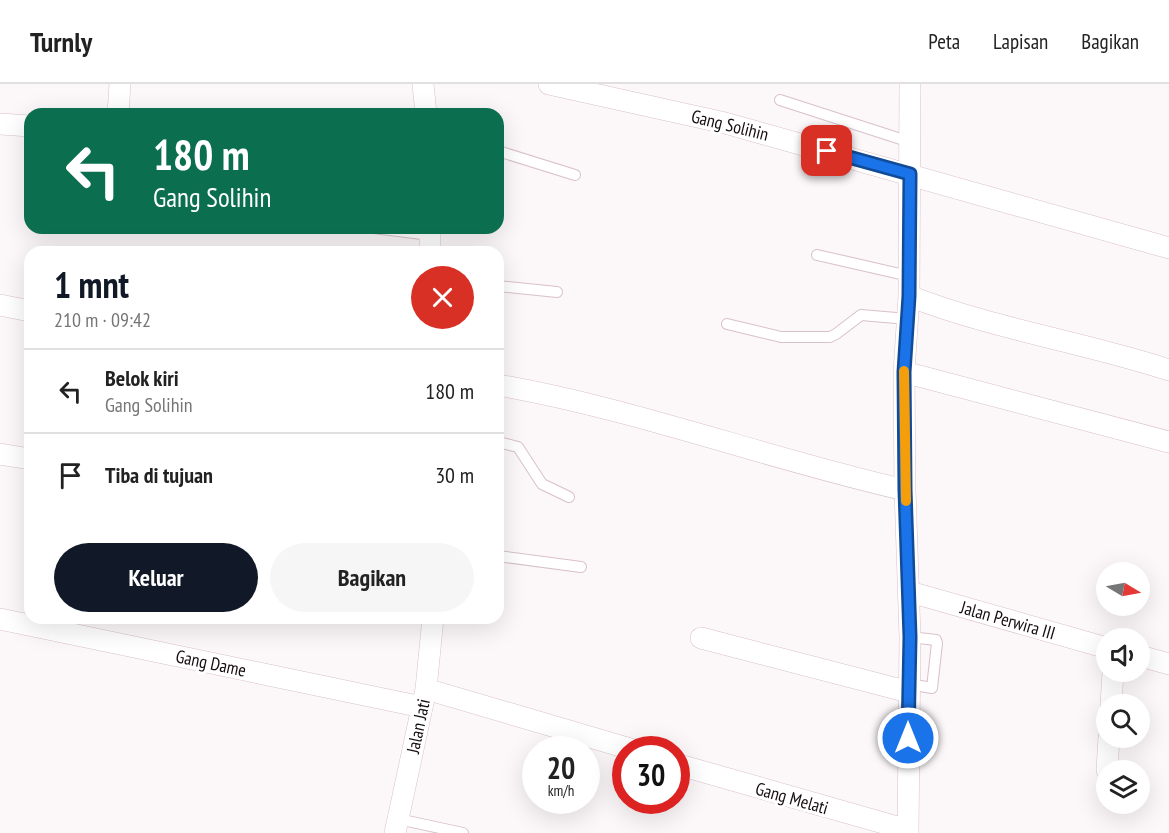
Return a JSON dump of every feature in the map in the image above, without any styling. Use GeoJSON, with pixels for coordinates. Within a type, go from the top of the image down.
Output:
{"type":"FeatureCollection","features":[{"type":"Feature","properties":{"kind":"street"},"geometry":{"type":"LineString","coordinates":[[118,108],[120,84]]}},
{"type":"Feature","properties":{"kind":"street"},"geometry":{"type":"LineString","coordinates":[[423,84],[425,108]]}},
{"type":"Feature","properties":{"kind":"street","name":"Gang Solihin"},"geometry":{"type":"LineString","coordinates":[[549,84],[725,123],[1169,248]]}},
{"type":"Feature","properties":{"kind":"street"},"geometry":{"type":"LineString","coordinates":[[908,832],[910,637],[904,372],[909,286],[910,84]]}},
{"type":"Feature","properties":{"kind":"street"},"geometry":{"type":"LineString","coordinates":[[0,124],[24,126]]}},
{"type":"Feature","properties":{"kind":"street"},"geometry":{"type":"LineString","coordinates":[[909,286],[945,310],[1114,353],[1169,370]]}},
{"type":"Feature","properties":{"kind":"street"},"geometry":{"type":"LineString","coordinates":[[0,305],[24,310]]}},
{"type":"Feature","properties":{"kind":"street"},"geometry":{"type":"LineString","coordinates":[[904,372],[1169,442]]}},
{"type":"Feature","properties":{"kind":"street"},"geometry":{"type":"LineString","coordinates":[[504,385],[594,405],[762,454],[905,490]]}},
{"type":"Feature","properties":{"kind":"street"},"geometry":{"type":"LineString","coordinates":[[0,454],[24,458]]}},
{"type":"Feature","properties":{"kind":"street","name":"Jalan Perwira III"},"geometry":{"type":"LineString","coordinates":[[909,592],[1096,645]]}},
{"type":"Feature","properties":{"kind":"street","name":"Gang Dame"},"geometry":{"type":"LineString","coordinates":[[0,619],[24,623]]}},
{"type":"Feature","properties":{"kind":"street","name":"Gang Dame"},"geometry":{"type":"LineString","coordinates":[[27,624],[424,698]]}},
{"type":"Feature","properties":{"kind":"street","name":"Jalan Jati"},"geometry":{"type":"LineString","coordinates":[[396,826],[424,698],[432,624]]}},
{"type":"Feature","properties":{"kind":"street"},"geometry":{"type":"LineString","coordinates":[[701,638],[909,688]]}},
{"type":"Feature","properties":{"kind":"street"},"geometry":{"type":"LineString","coordinates":[[1150,659],[1169,664]]}},
{"type":"Feature","properties":{"kind":"street"},"geometry":{"type":"LineString","coordinates":[[424,698],[612,745]]}},
{"type":"Feature","properties":{"kind":"street","name":"Gang Melati"},"geometry":{"type":"LineString","coordinates":[[690,768],[908,832]]}},
{"type":"Feature","properties":{"kind":"lane"},"geometry":{"type":"LineString","coordinates":[[780,100],[910,142]]}},
{"type":"Feature","properties":{"kind":"lane"},"geometry":{"type":"LineString","coordinates":[[504,153],[575,175]]}},
{"type":"Feature","properties":{"kind":"lane"},"geometry":{"type":"LineString","coordinates":[[408,234],[430,238]]}},
{"type":"Feature","properties":{"kind":"lane"},"geometry":{"type":"LineString","coordinates":[[817,255],[909,286]]}},
{"type":"Feature","properties":{"kind":"lane"},"geometry":{"type":"LineString","coordinates":[[504,287],[556,292]]}},
{"type":"Feature","properties":{"kind":"lane"},"geometry":{"type":"LineString","coordinates":[[727,324],[781,337],[830,337],[861,315],[908,320]]}},
{"type":"Feature","properties":{"kind":"lane"},"geometry":{"type":"LineString","coordinates":[[504,444],[518,447],[542,484],[569,497]]}},
{"type":"Feature","properties":{"kind":"lane"},"geometry":{"type":"LineString","coordinates":[[504,557],[581,567]]}},
{"type":"Feature","properties":{"kind":"lane"},"geometry":{"type":"LineString","coordinates":[[396,826],[463,833]]}},
{"type":"Feature","properties":{"kind":"slow traffic"},"geometry":{"type":"LineString","coordinates":[[904,371],[906,501]]}},
{"type":"Feature","properties":{"kind":"route"},"geometry":{"type":"LineString","coordinates":[[827,151],[910,174],[909,296],[904,372],[910,637],[908,738]]}}]}
